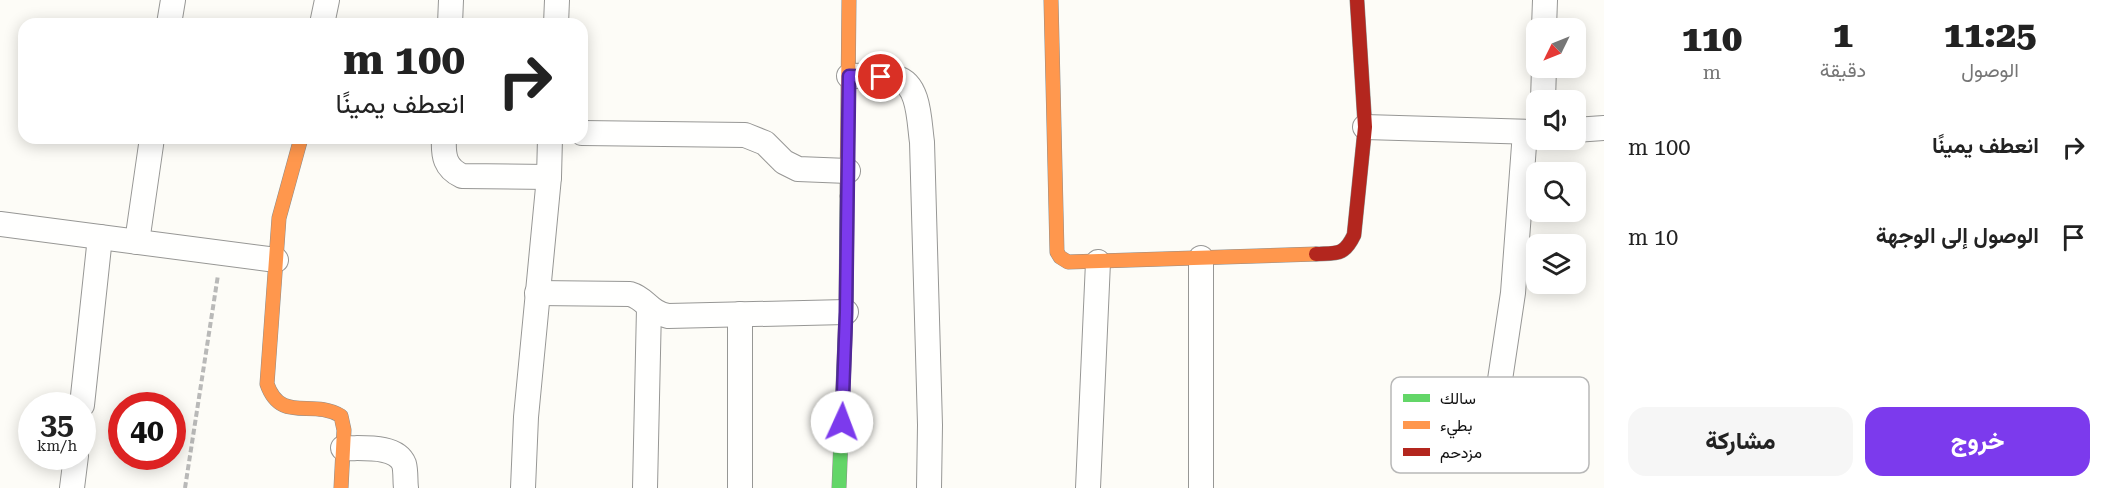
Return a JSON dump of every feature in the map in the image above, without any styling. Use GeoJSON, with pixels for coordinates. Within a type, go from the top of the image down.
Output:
{"type":"FeatureCollection","features":[{"type":"Feature","properties":{"kind":"street"},"geometry":{"type":"LineString","coordinates":[[170,18],[173,0]]}},
{"type":"Feature","properties":{"kind":"street"},"geometry":{"type":"LineString","coordinates":[[323,18],[327,0]]}},
{"type":"Feature","properties":{"kind":"street"},"geometry":{"type":"LineString","coordinates":[[450,18],[451,0]]}},
{"type":"Feature","properties":{"kind":"street"},"geometry":{"type":"LineString","coordinates":[[556,18],[557,0]]}},
{"type":"Feature","properties":{"kind":"street"},"geometry":{"type":"LineString","coordinates":[[839,488],[846,312],[849,0]]}},
{"type":"Feature","properties":{"kind":"street"},"geometry":{"type":"LineString","coordinates":[[1052,0],[1057,252],[1068,262],[1339,253],[1348,248],[1354,235],[1365,127],[1358,0]]}},
{"type":"Feature","properties":{"kind":"street"},"geometry":{"type":"LineString","coordinates":[[1544,18],[1545,0]]}},
{"type":"Feature","properties":{"kind":"street"},"geometry":{"type":"LineString","coordinates":[[849,76],[897,78],[906,83],[915,98],[922,154],[930,425],[929,488]]}},
{"type":"Feature","properties":{"kind":"street"},"geometry":{"type":"LineString","coordinates":[[1365,127],[1526,132]]}},
{"type":"Feature","properties":{"kind":"street"},"geometry":{"type":"LineString","coordinates":[[1586,129],[1604,128]]}},
{"type":"Feature","properties":{"kind":"street"},"geometry":{"type":"LineString","coordinates":[[588,133],[745,135],[765,143],[791,166],[798,169],[848,171]]}},
{"type":"Feature","properties":{"kind":"street"},"geometry":{"type":"LineString","coordinates":[[137,242],[151,144]]}},
{"type":"Feature","properties":{"kind":"street"},"geometry":{"type":"LineString","coordinates":[[299,144],[279,218],[267,368],[269,396],[286,407],[331,409],[341,416],[343,422],[341,488]]}},
{"type":"Feature","properties":{"kind":"street"},"geometry":{"type":"LineString","coordinates":[[444,144],[447,165],[462,176],[549,177]]}},
{"type":"Feature","properties":{"kind":"street"},"geometry":{"type":"LineString","coordinates":[[523,488],[526,417],[549,177],[550,144]]}},
{"type":"Feature","properties":{"kind":"street"},"geometry":{"type":"LineString","coordinates":[[1500,377],[1513,293],[1528,150]]}},
{"type":"Feature","properties":{"kind":"street"},"geometry":{"type":"LineString","coordinates":[[0,224],[276,260]]}},
{"type":"Feature","properties":{"kind":"street"},"geometry":{"type":"LineString","coordinates":[[83,392],[100,237]]}},
{"type":"Feature","properties":{"kind":"street"},"geometry":{"type":"LineString","coordinates":[[1201,258],[1201,488]]}},
{"type":"Feature","properties":{"kind":"street"},"geometry":{"type":"LineString","coordinates":[[1088,488],[1098,262]]}},
{"type":"Feature","properties":{"kind":"street"},"geometry":{"type":"LineString","coordinates":[[537,293],[630,294],[641,298],[655,312],[668,316],[846,312]]}},
{"type":"Feature","properties":{"kind":"street"},"geometry":{"type":"LineString","coordinates":[[645,488],[649,308]]}},
{"type":"Feature","properties":{"kind":"street"},"geometry":{"type":"LineString","coordinates":[[740,314],[740,488]]}},
{"type":"Feature","properties":{"kind":"street"},"geometry":{"type":"LineString","coordinates":[[343,448],[389,451],[397,455],[404,465],[406,488]]}},
{"type":"Feature","properties":{"kind":"street"},"geometry":{"type":"LineString","coordinates":[[72,488],[74,470]]}},
{"type":"Feature","properties":{"kind":"path"},"geometry":{"type":"LineString","coordinates":[[185,488],[221,254]]}},
{"type":"Feature","properties":{"kind":"traffic: fast"},"geometry":{"type":"LineString","coordinates":[[839,488],[846,312],[847,196]]}},
{"type":"Feature","properties":{"kind":"traffic: slow"},"geometry":{"type":"LineString","coordinates":[[847,196],[849,0]]}},
{"type":"Feature","properties":{"kind":"traffic: slow"},"geometry":{"type":"LineString","coordinates":[[1051,0],[1057,252],[1060,257],[1068,262],[1316,254]]}},
{"type":"Feature","properties":{"kind":"traffic: slow"},"geometry":{"type":"LineString","coordinates":[[299,144],[279,218],[267,384],[273,396],[280,403],[289,407],[319,409],[341,416],[344,430],[341,488]]}},
{"type":"Feature","properties":{"kind":"traffic: jam"},"geometry":{"type":"LineString","coordinates":[[1316,254],[1339,252],[1347,247],[1354,235],[1365,127],[1357,0]]}},
{"type":"Feature","properties":{"kind":"route"},"geometry":{"type":"LineString","coordinates":[[842,422],[849,76],[881,77]]}}]}
